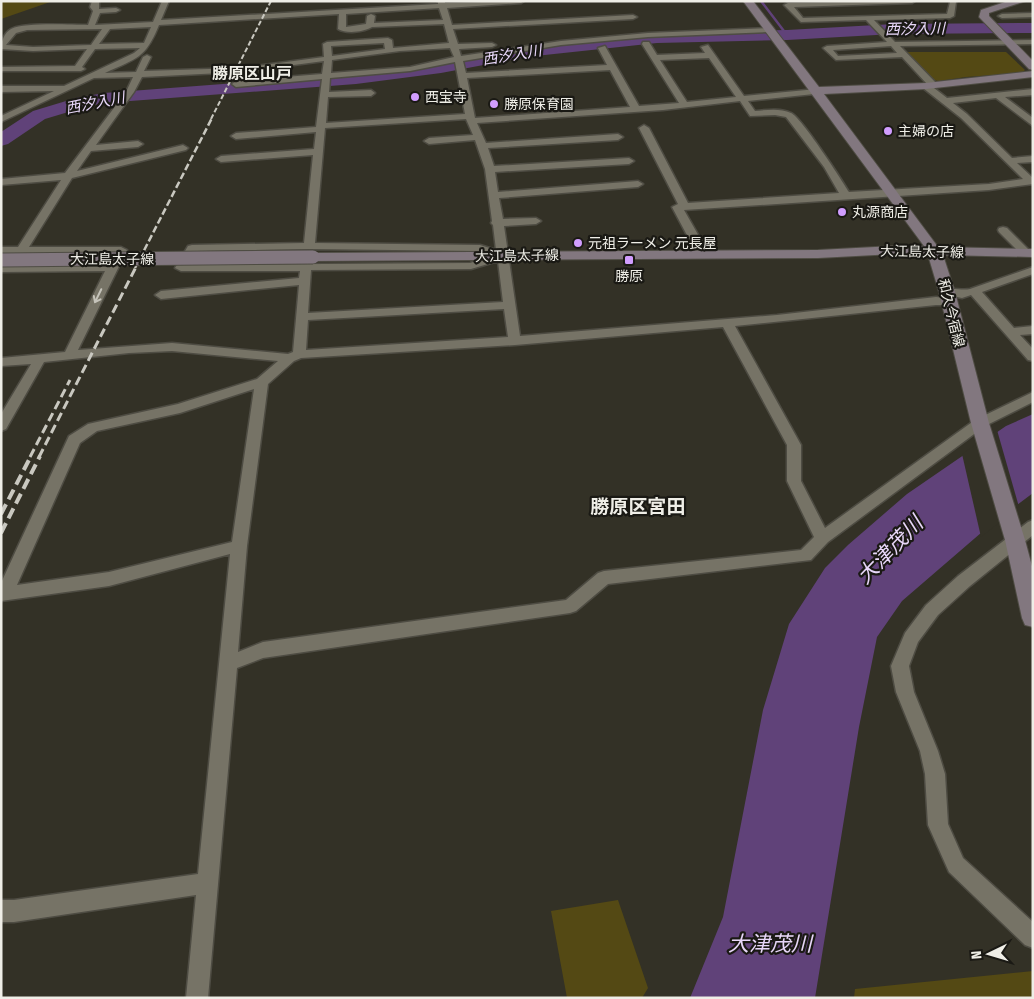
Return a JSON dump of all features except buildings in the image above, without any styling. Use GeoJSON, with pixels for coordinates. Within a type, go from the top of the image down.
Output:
{"type":"FeatureCollection","features":[{"type":"Feature","properties":{"kind":"main road","name":"和久今宿線"},"geometry":{"type":"LineString","coordinates":[[748,1],[927,239],[934,252],[1014,540],[1033,618]]}},
{"type":"Feature","properties":{"kind":"main road"},"geometry":{"type":"LineString","coordinates":[[1021,1],[987,10],[984,17],[1008,43],[1028,59],[1033,67]]}},
{"type":"Feature","properties":{"kind":"main road"},"geometry":{"type":"LineString","coordinates":[[814,91],[930,86],[1033,74]]}},
{"type":"Feature","properties":{"kind":"main road","name":"大江島太子線"},"geometry":{"type":"LineString","coordinates":[[1,260],[308,263],[503,256],[818,254],[894,250],[1029,253]]}},
{"type":"Feature","properties":{"kind":"street"},"geometry":{"type":"LineString","coordinates":[[96,1],[94,7],[97,11]]}},
{"type":"Feature","properties":{"kind":"street"},"geometry":{"type":"LineString","coordinates":[[1,119],[137,56],[148,45],[166,1]]}},
{"type":"Feature","properties":{"kind":"street"},"geometry":{"type":"LineString","coordinates":[[350,1],[342,29],[365,28],[370,25],[632,17]]}},
{"type":"Feature","properties":{"kind":"street"},"geometry":{"type":"LineString","coordinates":[[148,45],[65,48],[45,52],[2,48],[14,31],[27,28],[57,30],[91,26],[108,27],[347,10],[371,10],[401,5],[521,1]]}},
{"type":"Feature","properties":{"kind":"street"},"geometry":{"type":"LineString","coordinates":[[912,1],[788,5],[801,20],[950,16],[956,2],[944,1]]}},
{"type":"Feature","properties":{"kind":"street"},"geometry":{"type":"LineString","coordinates":[[441,3],[457,59],[465,79],[470,118],[477,137],[483,146],[490,169],[496,223],[503,256],[515,341]]}},
{"type":"Feature","properties":{"kind":"street"},"geometry":{"type":"LineString","coordinates":[[97,11],[116,10]]}},
{"type":"Feature","properties":{"kind":"street"},"geometry":{"type":"LineString","coordinates":[[370,25],[371,10]]}},
{"type":"Feature","properties":{"kind":"street"},"geometry":{"type":"LineString","coordinates":[[91,26],[97,11]]}},
{"type":"Feature","properties":{"kind":"street"},"geometry":{"type":"LineString","coordinates":[[1002,16],[1033,14]]}},
{"type":"Feature","properties":{"kind":"street"},"geometry":{"type":"LineString","coordinates":[[57,30],[64,18]]}},
{"type":"Feature","properties":{"kind":"street"},"geometry":{"type":"LineString","coordinates":[[868,18],[904,55],[944,101],[964,116],[1032,181]]}},
{"type":"Feature","properties":{"kind":"street"},"geometry":{"type":"LineString","coordinates":[[69,88],[79,69],[108,27]]}},
{"type":"Feature","properties":{"kind":"street"},"geometry":{"type":"LineString","coordinates":[[345,43],[354,28]]}},
{"type":"Feature","properties":{"kind":"street"},"geometry":{"type":"LineString","coordinates":[[324,86],[457,59],[552,45],[648,35],[772,33]]}},
{"type":"Feature","properties":{"kind":"street"},"geometry":{"type":"LineString","coordinates":[[65,48],[72,39]]}},
{"type":"Feature","properties":{"kind":"street"},"geometry":{"type":"LineString","coordinates":[[3,594],[74,440],[94,427],[180,408],[262,382],[294,356],[302,317],[308,263],[328,58],[327,44],[388,40],[389,50]]}},
{"type":"Feature","properties":{"kind":"street"},"geometry":{"type":"LineString","coordinates":[[94,76],[241,70],[389,50],[549,41],[552,45]]}},
{"type":"Feature","properties":{"kind":"street"},"geometry":{"type":"LineString","coordinates":[[904,55],[836,58],[827,48],[893,44],[1033,42]]}},
{"type":"Feature","properties":{"kind":"street"},"geometry":{"type":"LineString","coordinates":[[646,44],[685,105]]}},
{"type":"Feature","properties":{"kind":"street"},"geometry":{"type":"LineString","coordinates":[[705,47],[754,114],[776,112],[789,115],[828,166],[846,196]]}},
{"type":"Feature","properties":{"kind":"street"},"geometry":{"type":"LineString","coordinates":[[602,48],[636,109]]}},
{"type":"Feature","properties":{"kind":"street"},"geometry":{"type":"LineString","coordinates":[[654,58],[712,55]]}},
{"type":"Feature","properties":{"kind":"street"},"geometry":{"type":"LineString","coordinates":[[499,62],[508,60]]}},
{"type":"Feature","properties":{"kind":"street"},"geometry":{"type":"LineString","coordinates":[[128,61],[145,61],[153,64]]}},
{"type":"Feature","properties":{"kind":"street"},"geometry":{"type":"LineString","coordinates":[[21,250],[68,176],[91,148],[130,92],[145,61]]}},
{"type":"Feature","properties":{"kind":"street"},"geometry":{"type":"LineString","coordinates":[[560,62],[564,70]]}},
{"type":"Feature","properties":{"kind":"street"},"geometry":{"type":"LineString","coordinates":[[1,66],[11,69],[111,68]]}},
{"type":"Feature","properties":{"kind":"street"},"geometry":{"type":"LineString","coordinates":[[465,79],[480,66]]}},
{"type":"Feature","properties":{"kind":"street"},"geometry":{"type":"LineString","coordinates":[[465,79],[613,67]]}},
{"type":"Feature","properties":{"kind":"street"},"geometry":{"type":"LineString","coordinates":[[1,76],[11,69]]}},
{"type":"Feature","properties":{"kind":"street"},"geometry":{"type":"LineString","coordinates":[[236,84],[324,86],[371,93]]}},
{"type":"Feature","properties":{"kind":"street"},"geometry":{"type":"LineString","coordinates":[[1,89],[69,88]]}},
{"type":"Feature","properties":{"kind":"street"},"geometry":{"type":"LineString","coordinates":[[236,136],[320,128],[636,109],[814,91]]}},
{"type":"Feature","properties":{"kind":"street"},"geometry":{"type":"LineString","coordinates":[[944,101],[1033,92]]}},
{"type":"Feature","properties":{"kind":"street"},"geometry":{"type":"LineString","coordinates":[[998,96],[1033,122]]}},
{"type":"Feature","properties":{"kind":"street"},"geometry":{"type":"LineString","coordinates":[[644,128],[684,205]]}},
{"type":"Feature","properties":{"kind":"street"},"geometry":{"type":"LineString","coordinates":[[429,141],[477,137]]}},
{"type":"Feature","properties":{"kind":"street"},"geometry":{"type":"LineString","coordinates":[[490,169],[585,152],[618,137]]}},
{"type":"Feature","properties":{"kind":"street"},"geometry":{"type":"LineString","coordinates":[[91,148],[138,144]]}},
{"type":"Feature","properties":{"kind":"street"},"geometry":{"type":"LineString","coordinates":[[483,146],[585,152],[629,161]]}},
{"type":"Feature","properties":{"kind":"street"},"geometry":{"type":"LineString","coordinates":[[1,182],[68,176],[183,148]]}},
{"type":"Feature","properties":{"kind":"street"},"geometry":{"type":"LineString","coordinates":[[221,159],[318,152]]}},
{"type":"Feature","properties":{"kind":"street"},"geometry":{"type":"LineString","coordinates":[[1010,161],[1033,159]]}},
{"type":"Feature","properties":{"kind":"street"},"geometry":{"type":"LineString","coordinates":[[703,254],[677,207],[684,205],[770,202],[989,187],[1032,181]]}},
{"type":"Feature","properties":{"kind":"street"},"geometry":{"type":"LineString","coordinates":[[493,195],[638,184]]}},
{"type":"Feature","properties":{"kind":"street"},"geometry":{"type":"LineString","coordinates":[[496,223],[536,221]]}},
{"type":"Feature","properties":{"kind":"street"},"geometry":{"type":"LineString","coordinates":[[1003,230],[1029,253]]}},
{"type":"Feature","properties":{"kind":"street"},"geometry":{"type":"LineString","coordinates":[[192,248],[308,263],[181,268],[192,248]]}},
{"type":"Feature","properties":{"kind":"street"},"geometry":{"type":"LineString","coordinates":[[1,250],[121,250],[69,356]]}},
{"type":"Feature","properties":{"kind":"street"},"geometry":{"type":"LineString","coordinates":[[161,295],[308,263]]}},
{"type":"Feature","properties":{"kind":"street"},"geometry":{"type":"LineString","coordinates":[[1,269],[112,268]]}},
{"type":"Feature","properties":{"kind":"street"},"geometry":{"type":"LineString","coordinates":[[1,362],[40,360],[108,350],[173,347],[294,356],[727,324],[936,301],[974,291],[1033,270]]}},
{"type":"Feature","properties":{"kind":"street"},"geometry":{"type":"LineString","coordinates":[[974,291],[1033,357]]}},
{"type":"Feature","properties":{"kind":"street"},"geometry":{"type":"LineString","coordinates":[[302,317],[510,305]]}},
{"type":"Feature","properties":{"kind":"street"},"geometry":{"type":"LineString","coordinates":[[727,324],[794,445],[794,481],[822,538]]}},
{"type":"Feature","properties":{"kind":"street"},"geometry":{"type":"LineString","coordinates":[[1011,332],[1033,330]]}},
{"type":"Feature","properties":{"kind":"street"},"geometry":{"type":"LineString","coordinates":[[2,424],[40,360]]}},
{"type":"Feature","properties":{"kind":"street"},"geometry":{"type":"LineString","coordinates":[[198,998],[239,546],[262,382]]}},
{"type":"Feature","properties":{"kind":"street"},"geometry":{"type":"LineString","coordinates":[[228,663],[263,650],[570,606],[604,578],[804,556],[822,538],[980,423],[1033,396]]}},
{"type":"Feature","properties":{"kind":"street"},"geometry":{"type":"LineString","coordinates":[[1033,526],[964,581],[932,610],[911,638],[900,666],[904,692],[929,751],[934,774],[938,825],[956,865],[1033,937]]}},
{"type":"Feature","properties":{"kind":"street"},"geometry":{"type":"LineString","coordinates":[[3,594],[109,579],[239,546]]}},
{"type":"Feature","properties":{"kind":"street"},"geometry":{"type":"LineString","coordinates":[[1,911],[14,911],[207,883]]}},
{"type":"Feature","properties":{"kind":"shaded area"},"geometry":{"type":"Polygon","coordinates":[[[1,1],[53,1],[1,19],[1,1]]]}},
{"type":"Feature","properties":{"kind":"shaded area"},"geometry":{"type":"Polygon","coordinates":[[[905,52],[1006,52],[1025,70],[1022,73],[939,81],[932,80],[905,52]]]}},
{"type":"Feature","properties":{"kind":"shaded area"},"geometry":{"type":"Polygon","coordinates":[[[618,900],[648,988],[642,998],[567,998],[551,911],[618,900]]]}},
{"type":"Feature","properties":{"kind":"shaded area"},"geometry":{"type":"Polygon","coordinates":[[[1033,971],[1033,998],[854,998],[855,989],[1033,971]]]}},
{"type":"Feature","properties":{"kind":"water","name":"大津茂川"},"geometry":{"type":"Polygon","coordinates":[[[1033,414],[1033,493],[989,526],[902,601],[877,637],[859,727],[815,998],[690,998],[723,917],[763,710],[789,624],[825,568],[848,545],[907,494],[1006,426],[1033,414]]]}},
{"type":"Feature","properties":{"kind":"pier"},"geometry":{"type":"Polygon","coordinates":[[[997,430],[1019,507],[981,537],[962,454],[997,430]]]}},
{"type":"Feature","properties":{"kind":"waterway"},"geometry":{"type":"LineString","coordinates":[[761,1],[787,35]]}},
{"type":"Feature","properties":{"kind":"waterway","name":"西汐入川"},"geometry":{"type":"LineString","coordinates":[[1,140],[39,115],[82,102],[104,98],[356,79],[441,68],[526,52],[657,38],[787,35],[894,29],[1033,28]]}},
{"type":"Feature","properties":{"kind":"railway"},"geometry":{"type":"LineString","coordinates":[[211,119],[271,1]]}},
{"type":"Feature","properties":{"kind":"railway"},"geometry":{"type":"LineString","coordinates":[[135,268],[212,118]]}},
{"type":"Feature","properties":{"kind":"railway"},"geometry":{"type":"LineString","coordinates":[[39,457],[136,267]]}},
{"type":"Feature","properties":{"kind":"railway"},"geometry":{"type":"LineString","coordinates":[[30,457],[70,380]]}},
{"type":"Feature","properties":{"kind":"railway"},"geometry":{"type":"LineString","coordinates":[[1,514],[31,456]]}},
{"type":"Feature","properties":{"kind":"railway"},"geometry":{"type":"LineString","coordinates":[[1,533],[40,456]]}},
{"type":"Feature","properties":{"kind":"place","name":"西宝寺"},"geometry":{"type":"Point","coordinates":[415,97]}},
{"type":"Feature","properties":{"kind":"place","name":"勝原保育園"},"geometry":{"type":"Point","coordinates":[494,104]}},
{"type":"Feature","properties":{"kind":"place","name":"主婦の店"},"geometry":{"type":"Point","coordinates":[888,131]}},
{"type":"Feature","properties":{"kind":"place","name":"丸源商店"},"geometry":{"type":"Point","coordinates":[842,212]}},
{"type":"Feature","properties":{"kind":"place","name":"元祖ラーメン 元長屋"},"geometry":{"type":"Point","coordinates":[578,243]}},
{"type":"Feature","properties":{"kind":"place","name":"勝原"},"geometry":{"type":"Point","coordinates":[629,260]}},
{"type":"Feature","properties":{"kind":"district","name":"勝原区山戸"},"geometry":{"type":"Point","coordinates":[252,73]}},
{"type":"Feature","properties":{"kind":"district","name":"勝原区宮田"},"geometry":{"type":"Point","coordinates":[638,506]}}]}
